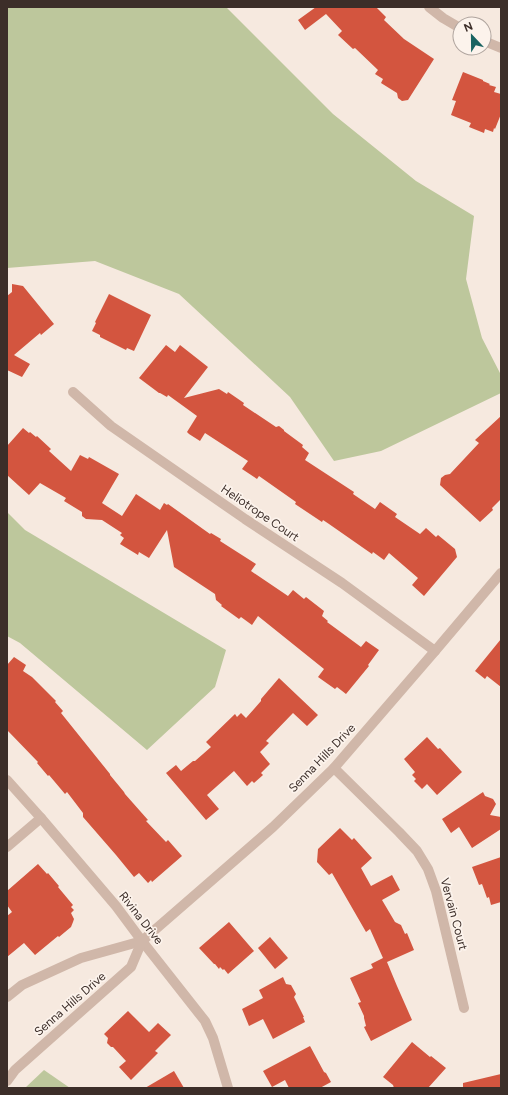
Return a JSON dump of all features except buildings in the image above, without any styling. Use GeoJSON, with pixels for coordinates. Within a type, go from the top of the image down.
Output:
{"type":"FeatureCollection","features":[{"type":"Feature","properties":{"kind":"street"},"geometry":{"type":"LineString","coordinates":[[429,7],[452,23]]}},
{"type":"Feature","properties":{"kind":"street","name":"Heliotrope Court"},"geometry":{"type":"LineString","coordinates":[[73,392],[111,426],[245,519],[347,587],[435,651]]}},
{"type":"Feature","properties":{"kind":"street","name":"Senna Hills Drive"},"geometry":{"type":"LineString","coordinates":[[7,997],[22,985],[82,958],[142,941],[273,827],[334,768],[501,573]]}},
{"type":"Feature","properties":{"kind":"street","name":"Vervain Court"},"geometry":{"type":"LineString","coordinates":[[334,768],[400,832],[417,851],[428,869],[436,891],[464,1008]]}},
{"type":"Feature","properties":{"kind":"street","name":"Rivina Drive"},"geometry":{"type":"LineString","coordinates":[[7,780],[116,906],[205,1021],[213,1038],[228,1088]]}},
{"type":"Feature","properties":{"kind":"street"},"geometry":{"type":"LineString","coordinates":[[7,847],[41,818]]}},
{"type":"Feature","properties":{"kind":"street","name":"Senna Hills Drive"},"geometry":{"type":"LineString","coordinates":[[7,1081],[15,1070],[131,967],[142,941]]}},
{"type":"Feature","properties":{"kind":"green space"},"geometry":{"type":"Polygon","coordinates":[[[7,7],[226,7],[333,114],[416,181],[474,216],[466,279],[482,338],[501,375],[501,393],[381,451],[334,461],[290,397],[179,294],[95,261],[7,268],[7,7]]]}},
{"type":"Feature","properties":{"kind":"green space"},"geometry":{"type":"Polygon","coordinates":[[[7,512],[25,530],[226,650],[215,687],[147,750],[20,643],[7,636],[7,512]]]}},
{"type":"Feature","properties":{"kind":"green space"},"geometry":{"type":"Polygon","coordinates":[[[44,1070],[70,1088],[25,1088],[44,1070]]]}}]}
